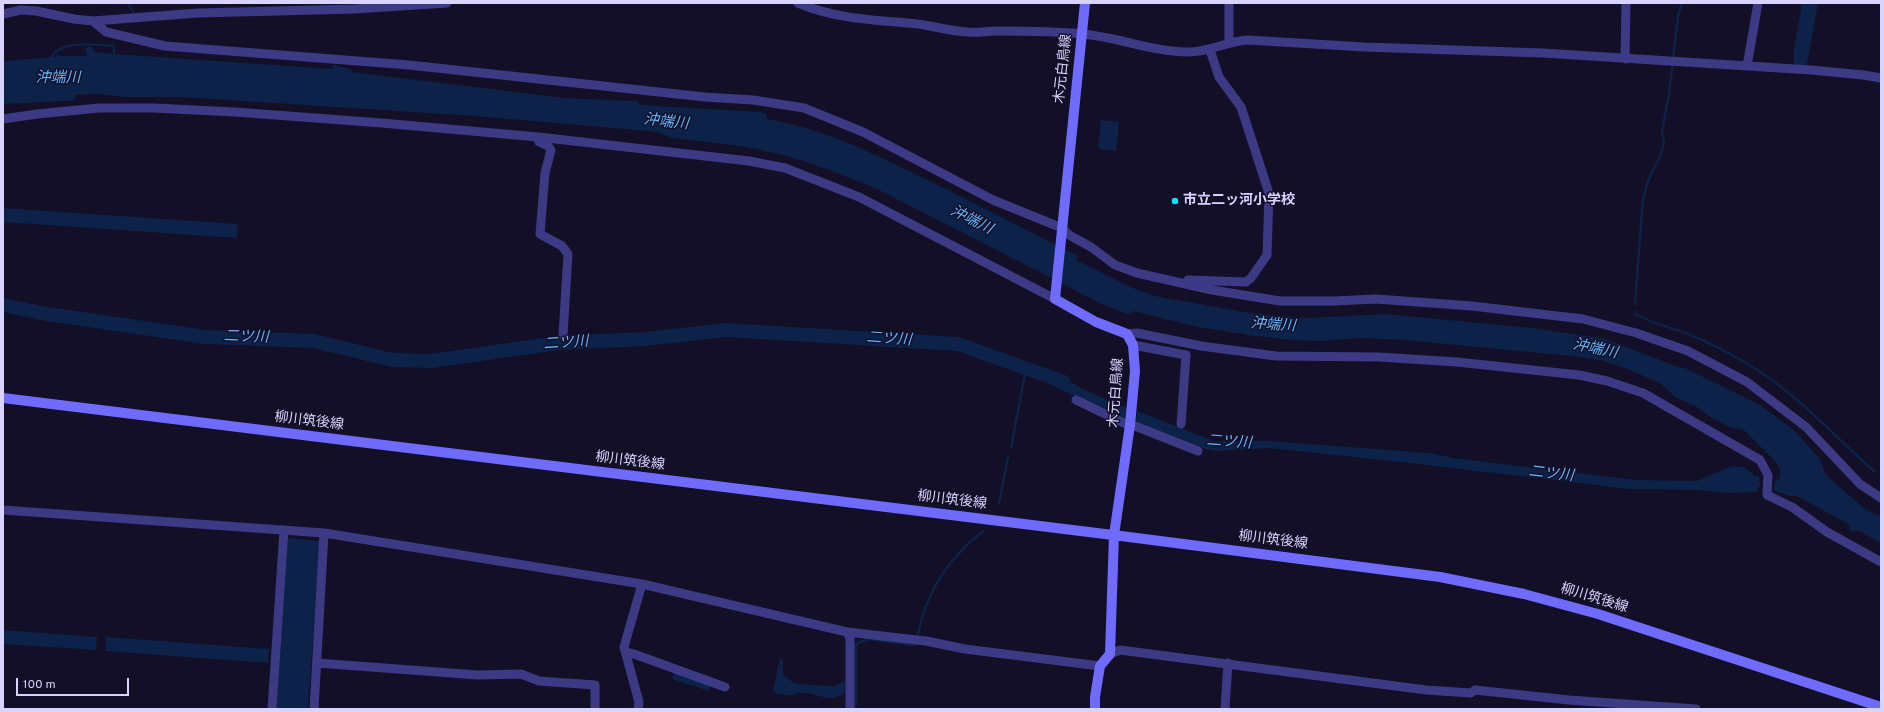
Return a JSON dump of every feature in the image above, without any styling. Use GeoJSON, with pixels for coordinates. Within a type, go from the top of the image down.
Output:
{"type":"FeatureCollection","features":[{"type":"Feature","properties":{"kind":"main road","name":"木元白鳥線"},"geometry":{"type":"LineString","coordinates":[[1055,296],[1085,3]]}},
{"type":"Feature","properties":{"kind":"main road"},"geometry":{"type":"LineString","coordinates":[[1055,296],[1096,322],[1127,334]]}},
{"type":"Feature","properties":{"kind":"main road","name":"木元白鳥線"},"geometry":{"type":"LineString","coordinates":[[1110,654],[1114,535],[1130,425],[1135,371],[1133,344],[1127,334]]}},
{"type":"Feature","properties":{"kind":"main road","name":"柳川筑後線"},"geometry":{"type":"LineString","coordinates":[[3,398],[1114,535],[1440,577],[1524,594],[1598,614],[1876,707]]}},
{"type":"Feature","properties":{"kind":"main road"},"geometry":{"type":"LineString","coordinates":[[1095,709],[1095,697],[1100,666],[1110,654]]}},
{"type":"Feature","properties":{"kind":"street"},"geometry":{"type":"LineString","coordinates":[[3,14],[21,10],[36,11],[74,19],[93,21],[198,13],[355,9],[447,3]]}},
{"type":"Feature","properties":{"kind":"street"},"geometry":{"type":"LineString","coordinates":[[798,3],[829,13],[848,17],[908,23],[946,30],[969,32],[998,31],[1081,34],[1128,41],[1164,50],[1188,52],[1211,50],[1234,41],[1248,40],[1364,47],[1528,53],[1790,68],[1881,78]]}},
{"type":"Feature","properties":{"kind":"street"},"geometry":{"type":"LineString","coordinates":[[1226,45],[1229,3]]}},
{"type":"Feature","properties":{"kind":"street"},"geometry":{"type":"LineString","coordinates":[[1625,59],[1626,3]]}},
{"type":"Feature","properties":{"kind":"street"},"geometry":{"type":"LineString","coordinates":[[1747,66],[1758,3]]}},
{"type":"Feature","properties":{"kind":"street"},"geometry":{"type":"LineString","coordinates":[[93,21],[106,32],[165,46],[409,65],[705,97],[779,103],[804,108],[863,132],[993,200],[1092,247],[1115,265],[1138,273],[1212,290],[1280,300],[1334,302],[1376,300],[1472,306],[1583,319],[1636,333],[1688,351],[1747,382],[1806,427],[1860,484],[1881,498]]}},
{"type":"Feature","properties":{"kind":"street"},"geometry":{"type":"LineString","coordinates":[[1166,279],[1246,282],[1251,278],[1266,255],[1269,194],[1241,107],[1219,77],[1211,50]]}},
{"type":"Feature","properties":{"kind":"street"},"geometry":{"type":"LineString","coordinates":[[3,119],[99,108],[154,108],[235,112],[382,122],[538,137],[749,161],[785,168],[859,197],[1055,296]]}},
{"type":"Feature","properties":{"kind":"street"},"geometry":{"type":"LineString","coordinates":[[538,137],[539,142],[548,146],[551,150],[545,173],[540,234],[562,246],[568,254],[563,335]]}},
{"type":"Feature","properties":{"kind":"street"},"geometry":{"type":"LineString","coordinates":[[1127,334],[1137,333],[1201,346],[1276,356],[1379,357],[1449,362],[1579,376],[1608,381],[1643,393],[1760,460],[1768,475],[1767,495],[1792,507],[1827,532],[1881,562]]}},
{"type":"Feature","properties":{"kind":"street"},"geometry":{"type":"LineString","coordinates":[[1133,344],[1186,355],[1181,424]]}},
{"type":"Feature","properties":{"kind":"street"},"geometry":{"type":"LineString","coordinates":[[1076,400],[1130,425],[1198,451]]}},
{"type":"Feature","properties":{"kind":"street"},"geometry":{"type":"LineString","coordinates":[[3,510],[324,533],[642,584],[847,632],[926,641],[965,649],[1100,666]]}},
{"type":"Feature","properties":{"kind":"street"},"geometry":{"type":"LineString","coordinates":[[272,709],[284,530]]}},
{"type":"Feature","properties":{"kind":"street"},"geometry":{"type":"LineString","coordinates":[[314,709],[324,533]]}},
{"type":"Feature","properties":{"kind":"street"},"geometry":{"type":"LineString","coordinates":[[638,709],[639,702],[624,647],[642,584]]}},
{"type":"Feature","properties":{"kind":"street"},"geometry":{"type":"LineString","coordinates":[[847,632],[850,638],[850,709]]}},
{"type":"Feature","properties":{"kind":"street"},"geometry":{"type":"LineString","coordinates":[[1110,654],[1120,650],[1426,690],[1471,693],[1475,690],[1569,705],[1696,709]]}},
{"type":"Feature","properties":{"kind":"street"},"geometry":{"type":"LineString","coordinates":[[626,652],[725,687]]}},
{"type":"Feature","properties":{"kind":"street"},"geometry":{"type":"LineString","coordinates":[[317,663],[478,675],[521,674],[539,681],[595,685],[595,709]]}},
{"type":"Feature","properties":{"kind":"street"},"geometry":{"type":"LineString","coordinates":[[1225,709],[1228,663]]}},
{"type":"Feature","properties":{"kind":"water"},"geometry":{"type":"Polygon","coordinates":[[[1802,3],[1818,3],[1804,73],[1793,73],[1794,50],[1802,3]]]}},
{"type":"Feature","properties":{"kind":"water","name":"沖端川"},"geometry":{"type":"Polygon","coordinates":[[[87,47],[91,47],[95,52],[115,54],[333,69],[333,65],[351,69],[352,72],[564,98],[637,101],[641,105],[760,112],[766,114],[767,119],[804,127],[822,133],[875,155],[1078,256],[1076,260],[1130,287],[1155,296],[1250,313],[1306,318],[1386,314],[1532,328],[1606,339],[1678,367],[1685,368],[1760,405],[1794,430],[1820,459],[1826,475],[1865,509],[1881,516],[1881,543],[1862,532],[1854,530],[1849,531],[1850,525],[1797,496],[1790,496],[1774,490],[1774,482],[1780,478],[1780,469],[1775,461],[1744,430],[1730,427],[1710,417],[1697,407],[1675,397],[1660,383],[1622,367],[1600,360],[1581,357],[1405,340],[1361,338],[1322,341],[1290,340],[1198,327],[1133,311],[1130,315],[1104,305],[877,189],[838,173],[784,155],[733,145],[672,138],[660,133],[648,131],[474,116],[181,97],[125,97],[100,94],[76,95],[75,100],[69,101],[3,104],[3,61],[55,57],[58,54],[60,56],[87,56],[85,49],[87,47]]]}},
{"type":"Feature","properties":{"kind":"water"},"geometry":{"type":"Polygon","coordinates":[[[1101,120],[1119,122],[1116,151],[1098,149],[1101,120]]]}},
{"type":"Feature","properties":{"kind":"water"},"geometry":{"type":"Polygon","coordinates":[[[3,208],[238,224],[237,238],[3,222],[3,208]]]}},
{"type":"Feature","properties":{"kind":"water"},"geometry":{"type":"Polygon","coordinates":[[[1049,372],[1084,390],[1127,408],[1126,421],[1045,382],[1049,372]]]}},
{"type":"Feature","properties":{"kind":"water"},"geometry":{"type":"Polygon","coordinates":[[[1137,411],[1214,441],[1269,441],[1429,453],[1454,458],[1635,480],[1697,481],[1732,466],[1744,467],[1755,476],[1759,476],[1760,487],[1757,487],[1757,492],[1728,493],[1699,490],[1630,489],[1269,448],[1216,451],[1205,449],[1136,423],[1137,411]]]}},
{"type":"Feature","properties":{"kind":"water"},"geometry":{"type":"Polygon","coordinates":[[[288,538],[320,541],[308,709],[276,709],[288,538]]]}},
{"type":"Feature","properties":{"kind":"water"},"geometry":{"type":"Polygon","coordinates":[[[3,630],[97,637],[96,650],[3,644],[3,630]]]}},
{"type":"Feature","properties":{"kind":"water"},"geometry":{"type":"Polygon","coordinates":[[[106,637],[269,649],[268,663],[105,651],[106,637]]]}},
{"type":"Feature","properties":{"kind":"water"},"geometry":{"type":"Polygon","coordinates":[[[780,659],[783,659],[783,675],[794,683],[835,686],[845,681],[845,693],[833,698],[803,693],[793,695],[776,694],[773,690],[780,659]]]}},
{"type":"Feature","properties":{"kind":"water"},"geometry":{"type":"Polygon","coordinates":[[[674,672],[711,684],[709,691],[672,679],[674,672]]]}},
{"type":"Feature","properties":{"kind":"waterway"},"geometry":{"type":"LineString","coordinates":[[128,3],[133,12]]}},
{"type":"Feature","properties":{"kind":"waterway"},"geometry":{"type":"LineString","coordinates":[[1635,304],[1643,199],[1648,181],[1660,156],[1664,143],[1662,131],[1669,94],[1678,16],[1682,3]]}},
{"type":"Feature","properties":{"kind":"waterway"},"geometry":{"type":"LineString","coordinates":[[51,59],[55,53],[62,48],[89,44],[114,46],[114,57]]}},
{"type":"Feature","properties":{"kind":"waterway","name":"二ツ川"},"geometry":{"type":"LineString","coordinates":[[3,305],[47,314],[206,337],[314,341],[392,360],[432,361],[558,343],[645,339],[726,330],[958,344],[1064,382]]}},
{"type":"Feature","properties":{"kind":"waterway"},"geometry":{"type":"LineString","coordinates":[[1635,312],[1635,314],[1647,320],[1705,341],[1733,355],[1759,371],[1805,407],[1875,472]]}},
{"type":"Feature","properties":{"kind":"waterway"},"geometry":{"type":"LineString","coordinates":[[1011,448],[1026,369]]}},
{"type":"Feature","properties":{"kind":"waterway"},"geometry":{"type":"LineString","coordinates":[[999,503],[1008,457]]}},
{"type":"Feature","properties":{"kind":"waterway"},"geometry":{"type":"LineString","coordinates":[[918,634],[925,608],[935,586],[957,555],[983,531]]}},
{"type":"Feature","properties":{"kind":"waterway"},"geometry":{"type":"LineString","coordinates":[[856,705],[856,644],[868,639],[915,645]]}},
{"type":"Feature","properties":{"kind":"place","name":"市立二ッ河小学校"},"geometry":{"type":"Point","coordinates":[1175,201]}}]}
